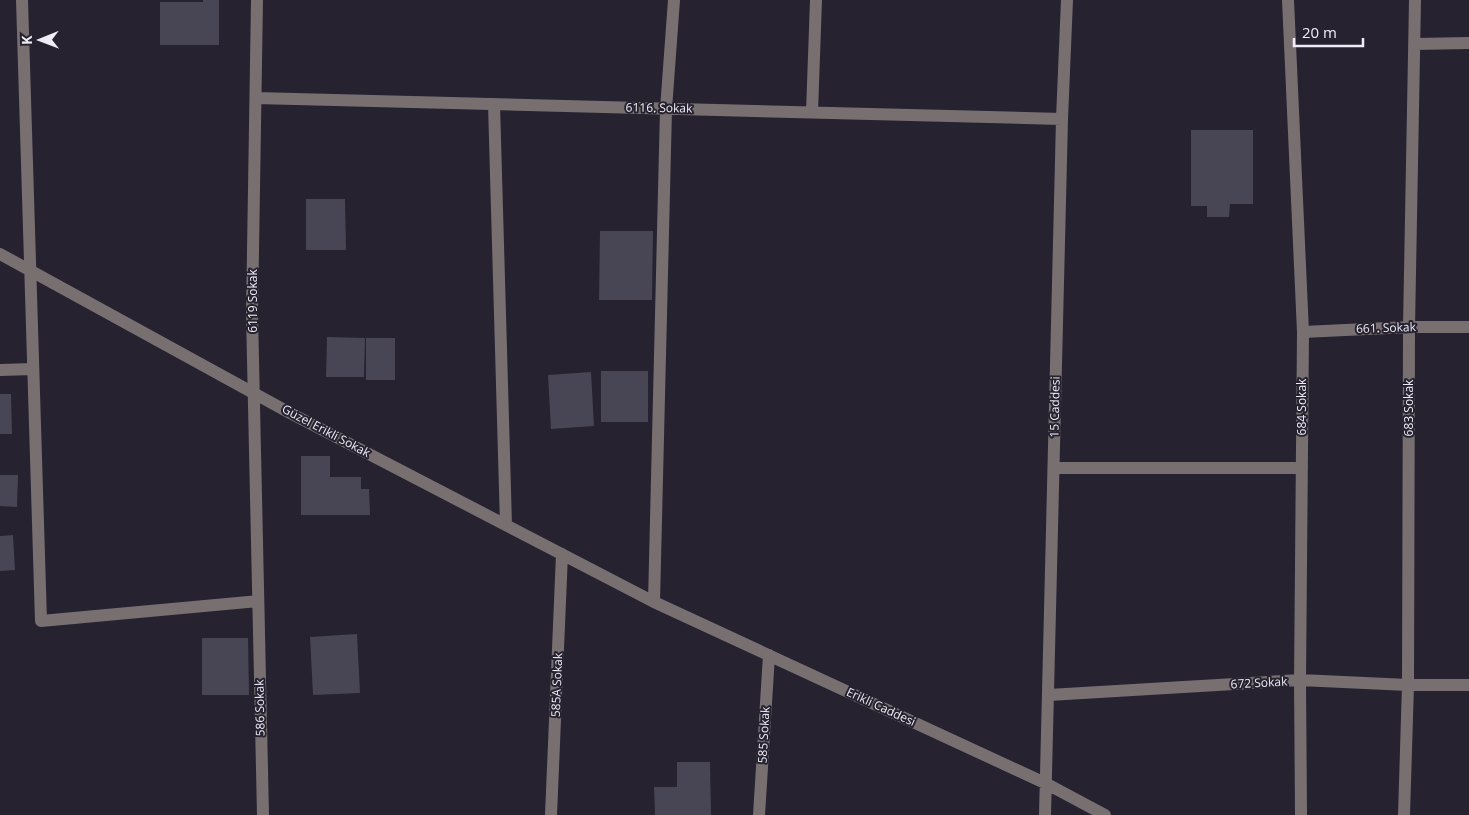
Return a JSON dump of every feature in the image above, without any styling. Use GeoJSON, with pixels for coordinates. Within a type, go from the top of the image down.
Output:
{"type":"FeatureCollection","features":[{"type":"Feature","properties":{"kind":"street"},"geometry":{"type":"LineString","coordinates":[[22,0],[41,620],[258,601]]}},
{"type":"Feature","properties":{"kind":"street","name":"6119 Sokak"},"geometry":{"type":"LineString","coordinates":[[257,0],[252,314],[258,601]]}},
{"type":"Feature","properties":{"kind":"street"},"geometry":{"type":"LineString","coordinates":[[654,602],[666,109],[674,0]]}},
{"type":"Feature","properties":{"kind":"street"},"geometry":{"type":"LineString","coordinates":[[812,112],[816,0]]}},
{"type":"Feature","properties":{"kind":"street","name":"15 Caddesi"},"geometry":{"type":"LineString","coordinates":[[1045,815],[1062,119],[1067,0]]}},
{"type":"Feature","properties":{"kind":"street","name":"684 Sokak"},"geometry":{"type":"LineString","coordinates":[[1288,0],[1302,332],[1301,815]]}},
{"type":"Feature","properties":{"kind":"street","name":"683 Sokak"},"geometry":{"type":"LineString","coordinates":[[1404,815],[1408,685],[1409,327],[1415,0]]}},
{"type":"Feature","properties":{"kind":"street"},"geometry":{"type":"LineString","coordinates":[[1415,44],[1469,43]]}},
{"type":"Feature","properties":{"kind":"street","name":"6116. Sokak"},"geometry":{"type":"LineString","coordinates":[[256,98],[1062,119]]}},
{"type":"Feature","properties":{"kind":"street"},"geometry":{"type":"LineString","coordinates":[[494,104],[506,525]]}},
{"type":"Feature","properties":{"kind":"street","name":"Güzel Erikli Sokak"},"geometry":{"type":"LineString","coordinates":[[0,254],[290,412],[654,602]]}},
{"type":"Feature","properties":{"kind":"street","name":"661. Sokak"},"geometry":{"type":"LineString","coordinates":[[1302,332],[1409,327],[1469,327]]}},
{"type":"Feature","properties":{"kind":"street"},"geometry":{"type":"LineString","coordinates":[[0,370],[33,369]]}},
{"type":"Feature","properties":{"kind":"street"},"geometry":{"type":"LineString","coordinates":[[1054,468],[1302,468]]}},
{"type":"Feature","properties":{"kind":"street","name":"585A Sokak"},"geometry":{"type":"LineString","coordinates":[[551,815],[562,554]]}},
{"type":"Feature","properties":{"kind":"street","name":"586 Sokak"},"geometry":{"type":"LineString","coordinates":[[258,601],[263,815]]}},
{"type":"Feature","properties":{"kind":"street","name":"Erikli Caddesi"},"geometry":{"type":"LineString","coordinates":[[654,602],[1047,784],[1105,815]]}},
{"type":"Feature","properties":{"kind":"street","name":"585 Sokak"},"geometry":{"type":"LineString","coordinates":[[759,815],[768,655]]}},
{"type":"Feature","properties":{"kind":"street","name":"672 Sokak"},"geometry":{"type":"LineString","coordinates":[[1049,695],[1300,680],[1408,685],[1469,685]]}},
{"type":"Feature","properties":{"kind":"building"},"geometry":{"type":"Polygon","coordinates":[[[203,0],[219,0],[219,45],[160,45],[160,2],[203,2],[203,0]]]}},
{"type":"Feature","properties":{"kind":"building"},"geometry":{"type":"Polygon","coordinates":[[[1191,130],[1253,130],[1253,204],[1230,204],[1229,217],[1207,217],[1207,206],[1191,206],[1191,130]]]}},
{"type":"Feature","properties":{"kind":"building"},"geometry":{"type":"Polygon","coordinates":[[[306,199],[345,199],[346,250],[306,250],[306,199]]]}},
{"type":"Feature","properties":{"kind":"building"},"geometry":{"type":"Polygon","coordinates":[[[600,231],[653,231],[652,300],[599,300],[600,231]]]}},
{"type":"Feature","properties":{"kind":"building"},"geometry":{"type":"Polygon","coordinates":[[[327,337],[365,338],[364,377],[326,377],[327,337]]]}},
{"type":"Feature","properties":{"kind":"building"},"geometry":{"type":"Polygon","coordinates":[[[366,338],[395,338],[395,380],[366,380],[366,338]]]}},
{"type":"Feature","properties":{"kind":"building"},"geometry":{"type":"Polygon","coordinates":[[[601,371],[648,371],[648,422],[601,422],[601,371]]]}},
{"type":"Feature","properties":{"kind":"building"},"geometry":{"type":"Polygon","coordinates":[[[591,372],[594,426],[551,429],[548,375],[591,372]]]}},
{"type":"Feature","properties":{"kind":"building"},"geometry":{"type":"Polygon","coordinates":[[[0,394],[11,394],[12,434],[0,434],[0,394]]]}},
{"type":"Feature","properties":{"kind":"building"},"geometry":{"type":"Polygon","coordinates":[[[301,456],[330,456],[330,477],[361,477],[361,489],[369,489],[370,515],[301,515],[301,456]]]}},
{"type":"Feature","properties":{"kind":"building"},"geometry":{"type":"Polygon","coordinates":[[[0,475],[18,475],[17,507],[0,506],[0,475]]]}},
{"type":"Feature","properties":{"kind":"building"},"geometry":{"type":"Polygon","coordinates":[[[13,535],[15,570],[0,571],[0,536],[13,535]]]}},
{"type":"Feature","properties":{"kind":"building"},"geometry":{"type":"Polygon","coordinates":[[[357,634],[360,693],[313,695],[310,637],[357,634]]]}},
{"type":"Feature","properties":{"kind":"building"},"geometry":{"type":"Polygon","coordinates":[[[202,638],[248,638],[249,695],[202,695],[202,638]]]}},
{"type":"Feature","properties":{"kind":"building"},"geometry":{"type":"Polygon","coordinates":[[[677,762],[710,762],[711,815],[655,815],[654,787],[677,787],[677,762]]]}}]}
